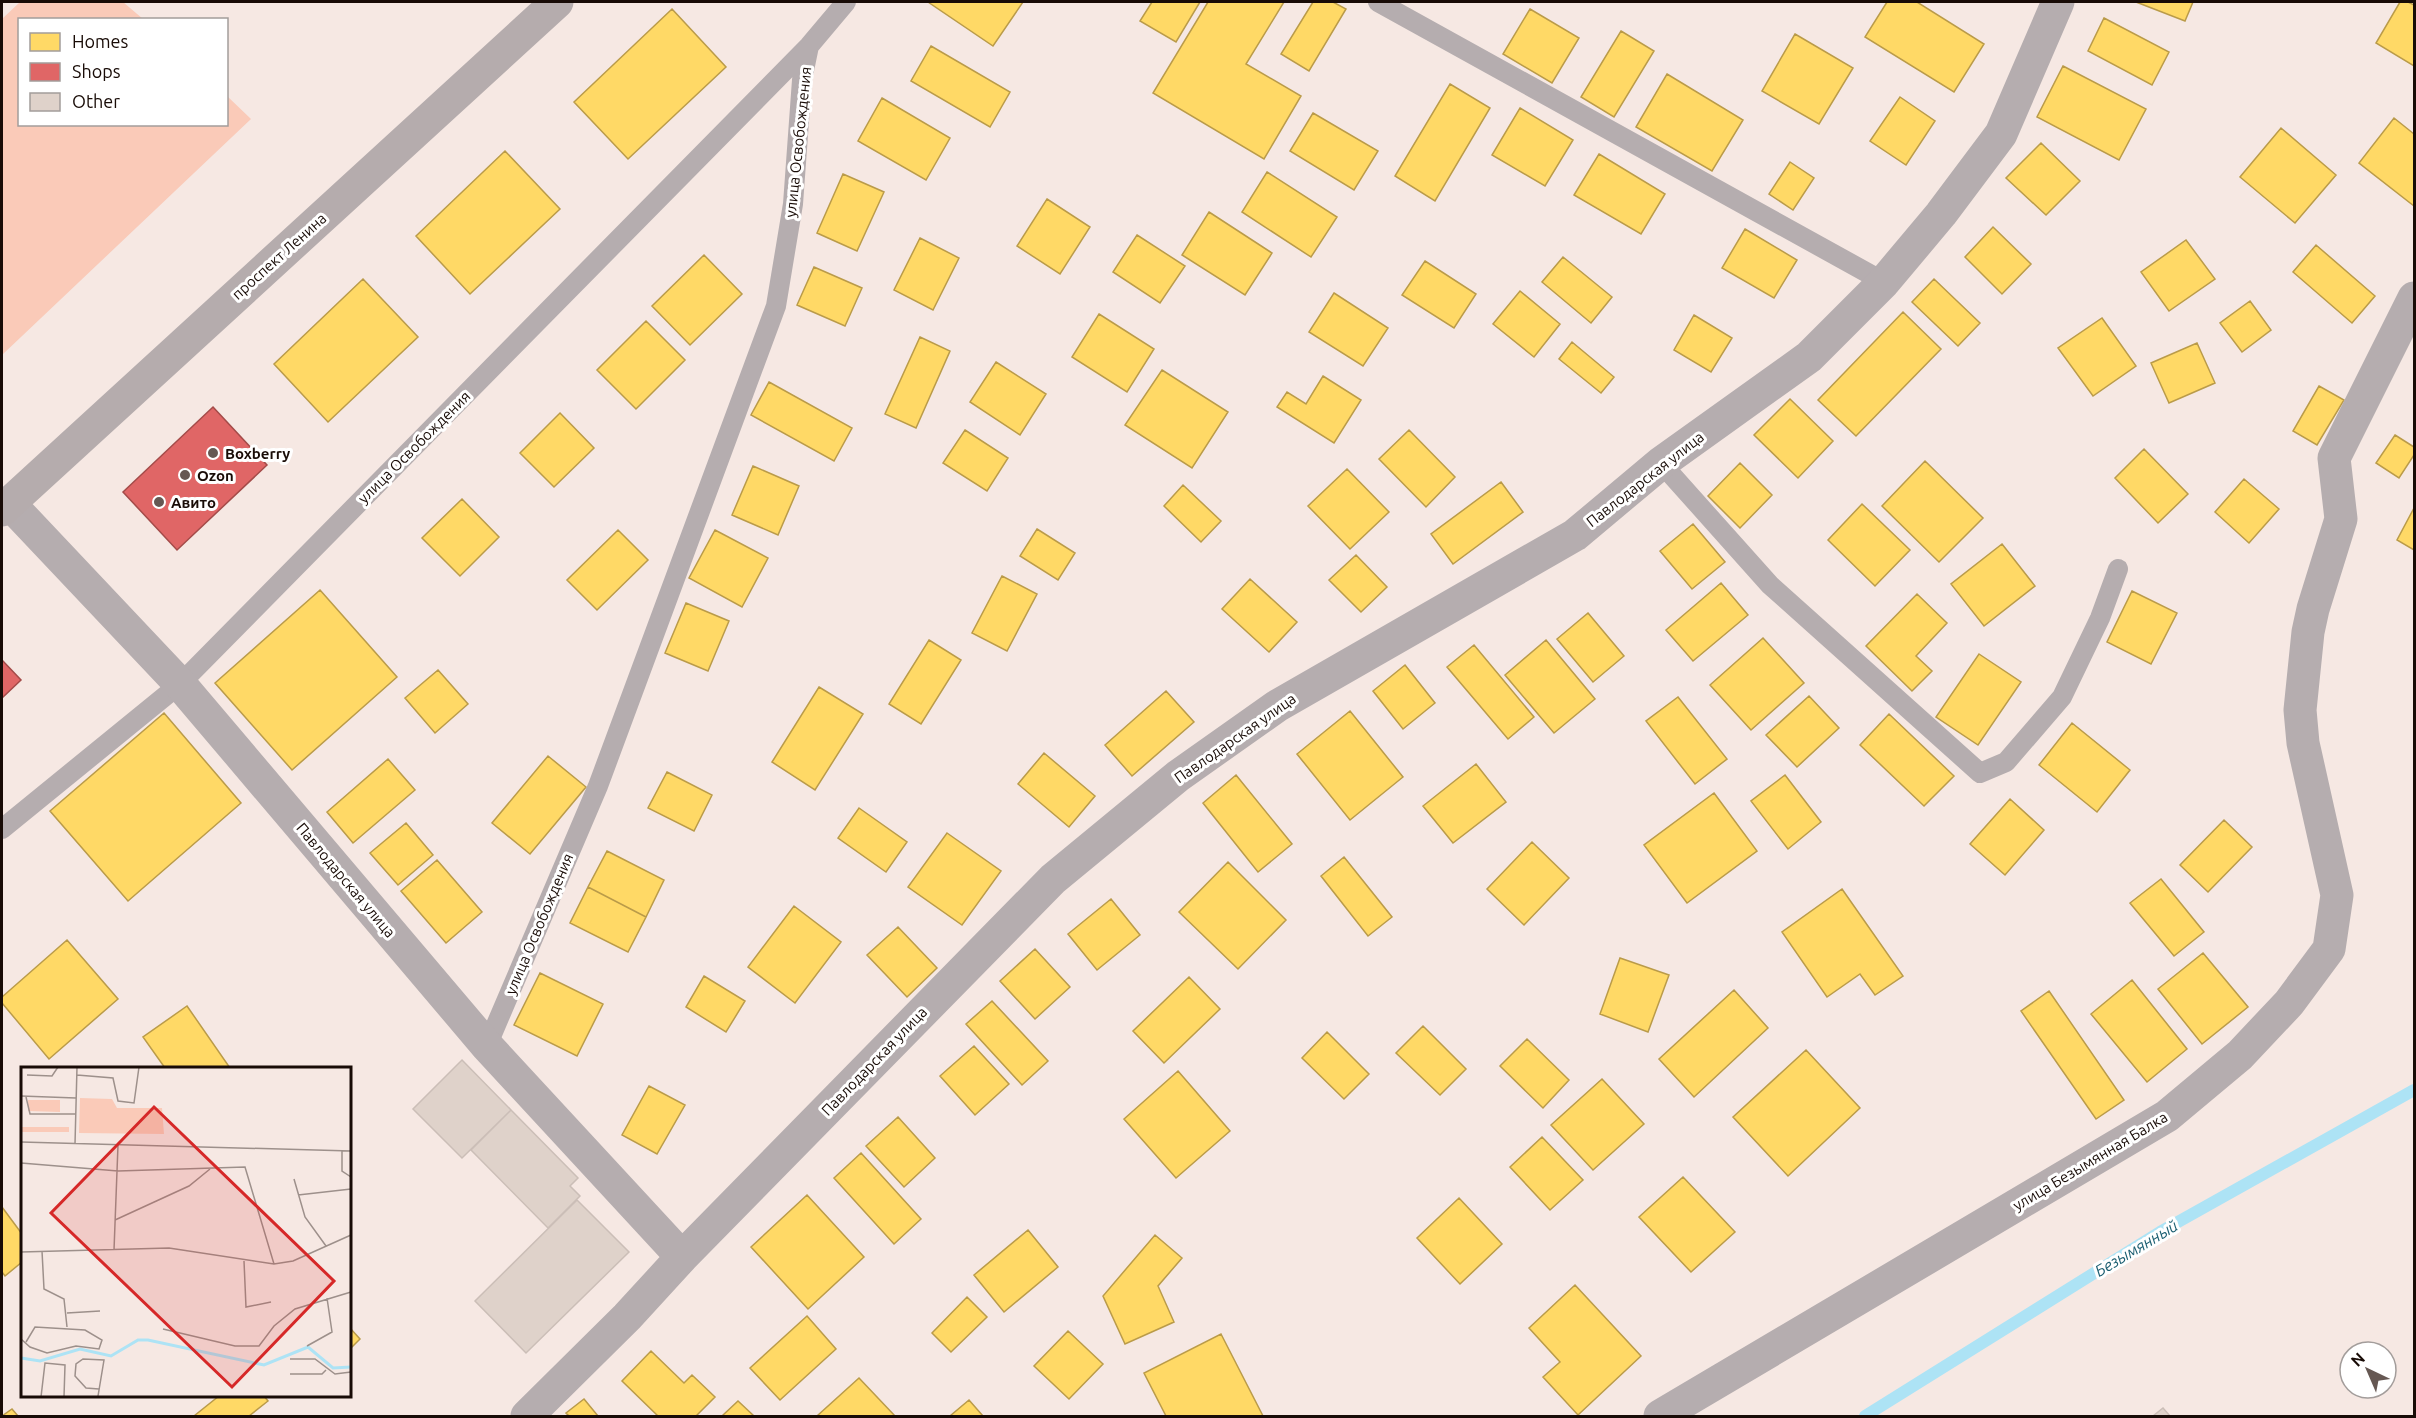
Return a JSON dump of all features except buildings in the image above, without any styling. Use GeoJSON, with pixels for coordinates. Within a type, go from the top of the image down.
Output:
{"type":"FeatureCollection","features":[{"type":"Feature","properties":{"kind":"main road","name":"проспект Ленина"},"geometry":{"type":"LineString","coordinates":[[5,506],[557,2]]}},
{"type":"Feature","properties":{"kind":"street","name":"Павлодарская улица"},"geometry":{"type":"LineString","coordinates":[[527,1416],[635,1309],[682,1257],[1053,879],[1178,776],[1277,706],[1575,535],[1661,463],[1809,357],[1884,282],[1941,214],[2001,134],[2058,2]]}},
{"type":"Feature","properties":{"kind":"street","name":"улица Безымянная Балка"},"geometry":{"type":"LineString","coordinates":[[1660,1416],[2167,1116],[2240,1055],[2289,1003],[2329,949],[2337,895],[2303,743],[2300,710],[2308,632],[2341,519],[2334,458],[2415,298]]}},
{"type":"Feature","properties":{"kind":"street","name":"Павлодарская улица"},"geometry":{"type":"LineString","coordinates":[[5,506],[180,684],[487,1046],[682,1257]]}},
{"type":"Feature","properties":{"kind":"lane","name":"улица Освобождения"},"geometry":{"type":"LineString","coordinates":[[2,830],[180,684],[809,46],[846,2]]}},
{"type":"Feature","properties":{"kind":"lane"},"geometry":{"type":"LineString","coordinates":[[1378,2],[1884,282]]}},
{"type":"Feature","properties":{"kind":"lane","name":"улица Освобождения"},"geometry":{"type":"LineString","coordinates":[[487,1046],[598,786],[776,306],[793,204],[802,80],[809,46]]}},
{"type":"Feature","properties":{"kind":"lane"},"geometry":{"type":"LineString","coordinates":[[1661,463],[1770,585],[1980,773],[2006,762],[2062,697],[2100,618],[2118,569]]}},
{"type":"Feature","properties":{"kind":"shaded area"},"geometry":{"type":"Polygon","coordinates":[[[20,2],[123,2],[142,18],[18,18],[18,126],[228,126],[228,97],[251,119],[2,355],[2,19],[20,2]]]}},
{"type":"Feature","properties":{"kind":"waterway","name":"Безымянный"},"geometry":{"type":"LineString","coordinates":[[1865,1416],[2160,1232],[2414,1090]]}},
{"type":"Feature","properties":{"kind":"place","name":"Boxberry"},"geometry":{"type":"Point","coordinates":[213,453]}},
{"type":"Feature","properties":{"kind":"place","name":"Ozon"},"geometry":{"type":"Point","coordinates":[185,475]}},
{"type":"Feature","properties":{"kind":"place","name":"Авито"},"geometry":{"type":"Point","coordinates":[159,502]}}]}
